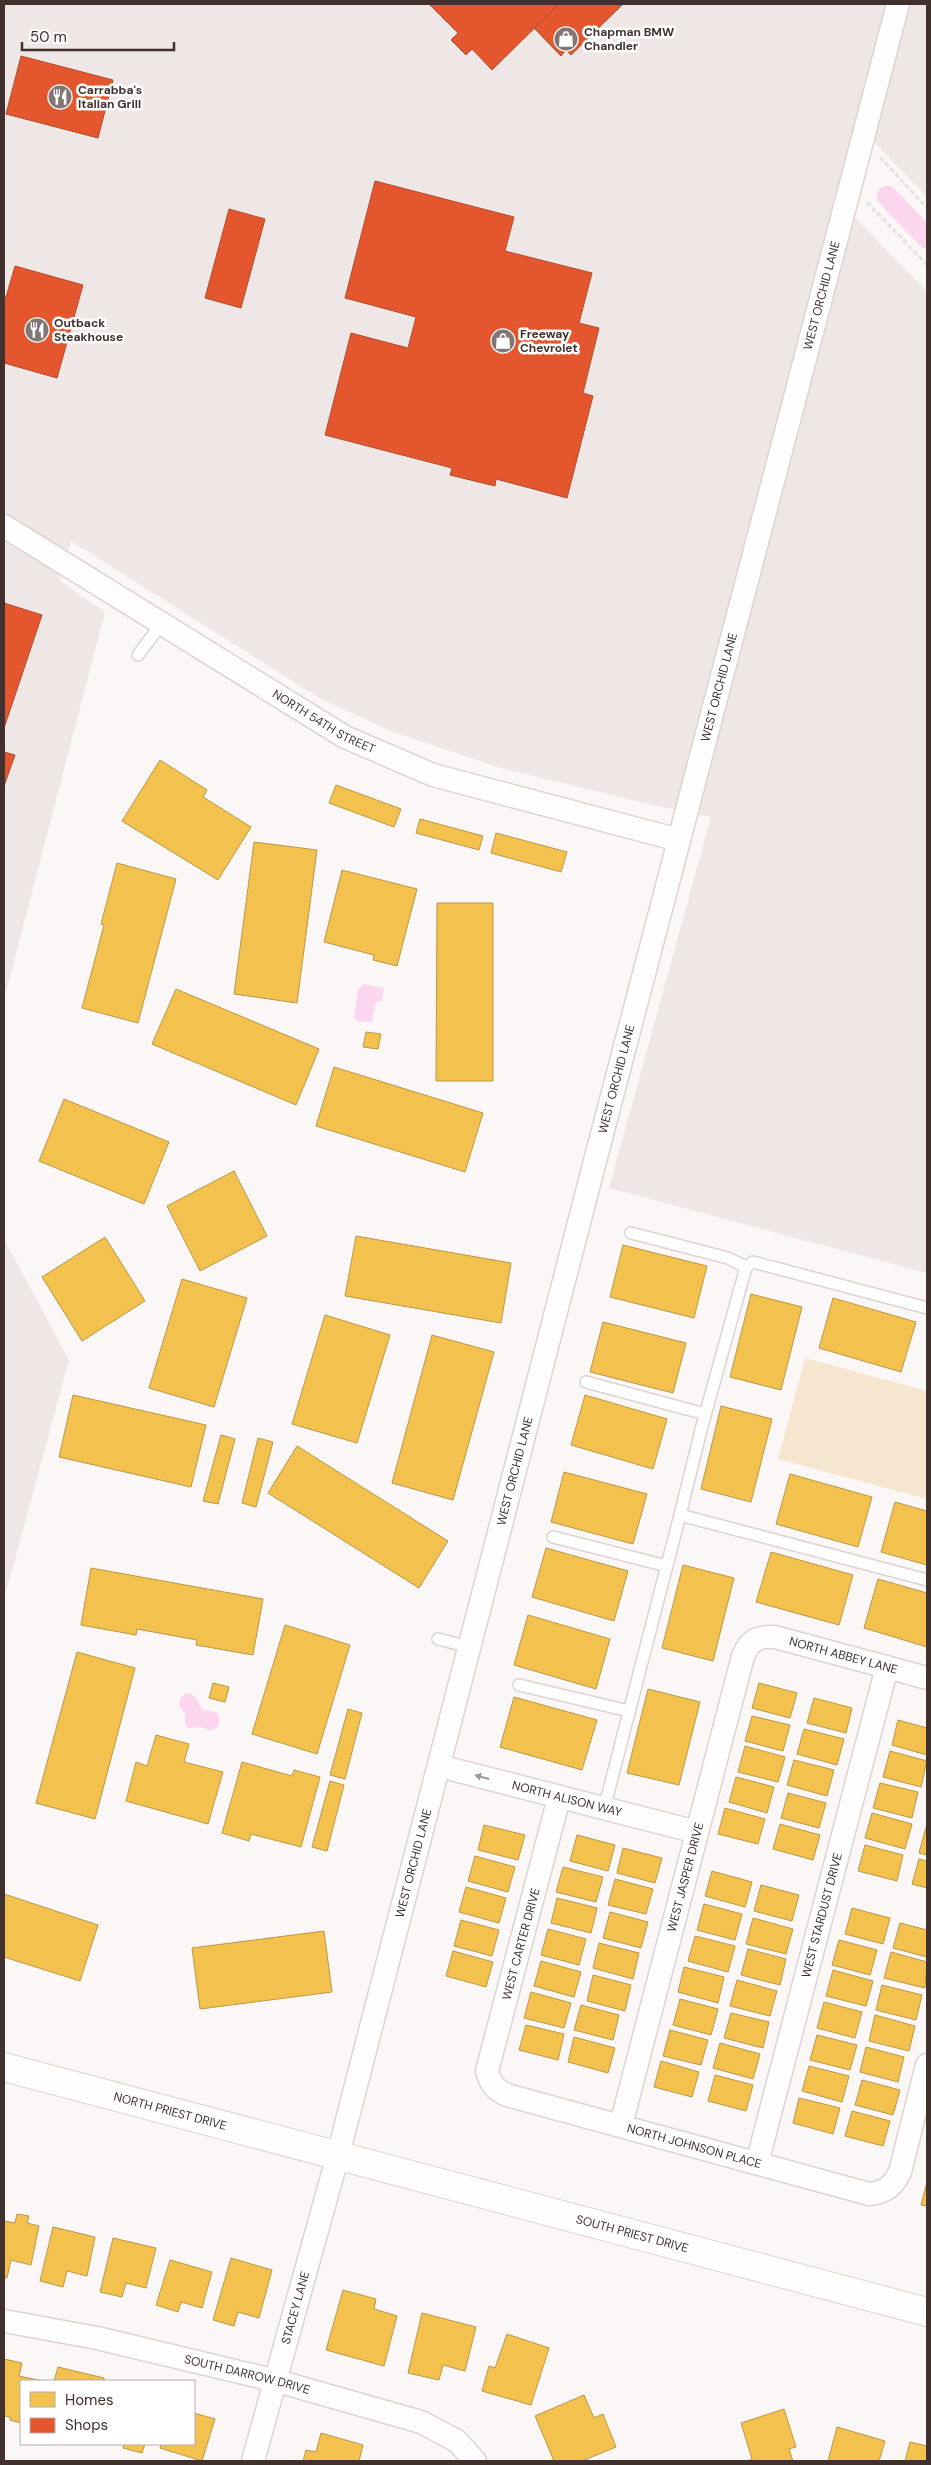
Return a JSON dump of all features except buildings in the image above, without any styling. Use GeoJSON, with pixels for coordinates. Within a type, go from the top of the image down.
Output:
{"type":"FeatureCollection","features":[{"type":"Feature","properties":{"kind":"main road","name":"NORTH PRIEST DRIVE"},"geometry":{"type":"LineString","coordinates":[[4,2067],[338,2155]]}},
{"type":"Feature","properties":{"kind":"main road","name":"SOUTH PRIEST DRIVE"},"geometry":{"type":"LineString","coordinates":[[338,2155],[927,2312]]}},
{"type":"Feature","properties":{"kind":"street","name":"WEST ORCHID LANE"},"geometry":{"type":"LineString","coordinates":[[338,2155],[898,4]]}},
{"type":"Feature","properties":{"kind":"street","name":"NORTH 54TH STREET"},"geometry":{"type":"LineString","coordinates":[[4,526],[346,737],[433,775],[679,840]]}},
{"type":"Feature","properties":{"kind":"street","name":"NORTH ABBEY LANE"},"geometry":{"type":"LineString","coordinates":[[760,1636],[775,1637],[927,1678]]}},
{"type":"Feature","properties":{"kind":"street","name":"WEST JASPER DRIVE"},"geometry":{"type":"LineString","coordinates":[[621,2125],[742,1656],[748,1645],[760,1636]]}},
{"type":"Feature","properties":{"kind":"street","name":"WEST STARDUST DRIVE"},"geometry":{"type":"LineString","coordinates":[[757,2163],[887,1667]]}},
{"type":"Feature","properties":{"kind":"street","name":"NORTH ALISON WAY"},"geometry":{"type":"LineString","coordinates":[[438,1766],[697,1832]]}},
{"type":"Feature","properties":{"kind":"street","name":"WEST CARTER DRIVE"},"geometry":{"type":"LineString","coordinates":[[495,2090],[490,2082],[487,2071],[559,1798]]}},
{"type":"Feature","properties":{"kind":"street","name":"NORTH JOHNSON PLACE"},"geometry":{"type":"LineString","coordinates":[[495,2090],[507,2095],[869,2194],[881,2193],[892,2186],[900,2172],[927,2065]]}},
{"type":"Feature","properties":{"kind":"street","name":"STACEY LANE"},"geometry":{"type":"LineString","coordinates":[[253,2461],[338,2155]]}},
{"type":"Feature","properties":{"kind":"street","name":"SOUTH DARROW DRIVE"},"geometry":{"type":"LineString","coordinates":[[4,2321],[97,2338],[276,2381],[421,2422],[457,2441],[474,2461]]}},
{"type":"Feature","properties":{"kind":"lane"},"geometry":{"type":"LineString","coordinates":[[138,655],[162,623]]}},
{"type":"Feature","properties":{"kind":"lane"},"geometry":{"type":"LineString","coordinates":[[631,1233],[728,1258],[746,1267]]}},
{"type":"Feature","properties":{"kind":"lane"},"geometry":{"type":"LineString","coordinates":[[604,1809],[705,1414],[746,1267],[753,1262],[927,1308]]}},
{"type":"Feature","properties":{"kind":"lane"},"geometry":{"type":"LineString","coordinates":[[586,1382],[705,1414]]}},
{"type":"Feature","properties":{"kind":"lane"},"geometry":{"type":"LineString","coordinates":[[680,1515],[927,1580]]}},
{"type":"Feature","properties":{"kind":"lane"},"geometry":{"type":"LineString","coordinates":[[553,1537],[667,1566]]}},
{"type":"Feature","properties":{"kind":"lane"},"geometry":{"type":"LineString","coordinates":[[438,1639],[469,1647]]}},
{"type":"Feature","properties":{"kind":"lane"},"geometry":{"type":"LineString","coordinates":[[519,1685],[629,1711]]}},
{"type":"Feature","properties":{"kind":"path"},"geometry":{"type":"LineString","coordinates":[[862,137],[927,208]]}},
{"type":"Feature","properties":{"kind":"path"},"geometry":{"type":"LineString","coordinates":[[851,184],[927,265]]}},
{"type":"Feature","properties":{"kind":"shaded area"},"geometry":{"type":"Polygon","coordinates":[[[4,4],[927,4],[927,197],[864,132],[845,207],[927,292],[927,1273],[609,1188],[711,817],[657,806],[497,767],[391,731],[321,699],[71,541],[60,581],[105,612],[4,1000],[4,4]]]}},
{"type":"Feature","properties":{"kind":"shaded area"},"geometry":{"type":"Polygon","coordinates":[[[364,984],[384,988],[382,1001],[376,1001],[372,1022],[357,1021],[354,1017],[358,989],[364,984]]]}},
{"type":"Feature","properties":{"kind":"shaded area"},"geometry":{"type":"Polygon","coordinates":[[[4,1239],[69,1360],[4,1600],[4,1239]]]}},
{"type":"Feature","properties":{"kind":"shaded area"},"geometry":{"type":"Polygon","coordinates":[[[805,1358],[927,1391],[927,1499],[778,1459],[805,1358]]]}},
{"type":"Feature","properties":{"kind":"shaded area"},"geometry":{"type":"Polygon","coordinates":[[[187,1693],[195,1696],[202,1710],[217,1712],[220,1721],[217,1728],[210,1731],[201,1727],[188,1728],[185,1723],[185,1714],[179,1705],[181,1697],[187,1693]]]}},
{"type":"Feature","properties":{"kind":"waterway"},"geometry":{"type":"LineString","coordinates":[[887,196],[927,238]]}},
{"type":"Feature","properties":{"kind":"place","name":"Chapman BMW Chandler"},"geometry":{"type":"Point","coordinates":[566,39]}},
{"type":"Feature","properties":{"kind":"place","name":"Carrabba's Italian Grill"},"geometry":{"type":"Point","coordinates":[60,97]}},
{"type":"Feature","properties":{"kind":"place","name":"Outback Steakhouse"},"geometry":{"type":"Point","coordinates":[37,330]}},
{"type":"Feature","properties":{"kind":"place","name":"Freeway Chevrolet"},"geometry":{"type":"Point","coordinates":[503,341]}}]}
